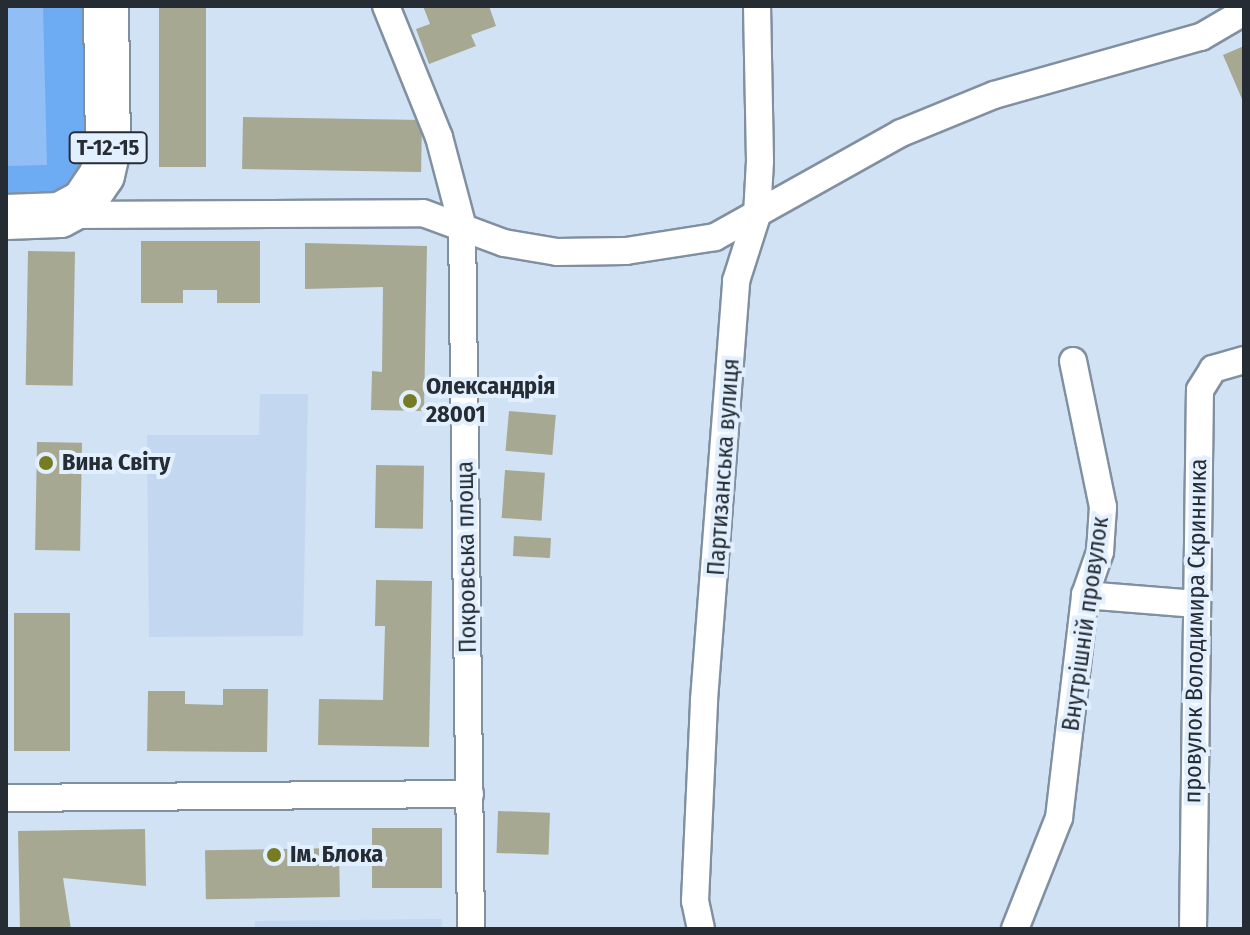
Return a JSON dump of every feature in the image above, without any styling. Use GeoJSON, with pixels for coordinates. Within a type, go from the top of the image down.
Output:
{"type":"FeatureCollection","features":[{"type":"Feature","properties":{"kind":"highway","name":"Т-12-15"},"geometry":{"type":"LineString","coordinates":[[60,215],[83,203],[108,149],[106,6]]}},
{"type":"Feature","properties":{"kind":"highway"},"geometry":{"type":"LineString","coordinates":[[6,217],[60,215]]}},
{"type":"Feature","properties":{"kind":"street","name":"Покровська площа"},"geometry":{"type":"LineString","coordinates":[[386,6],[439,137],[462,224],[471,929]]}},
{"type":"Feature","properties":{"kind":"street","name":"Партизанська вулиця"},"geometry":{"type":"LineString","coordinates":[[701,929],[695,901],[702,730],[736,281],[757,215],[757,6]]}},
{"type":"Feature","properties":{"kind":"street"},"geometry":{"type":"LineString","coordinates":[[60,215],[423,213],[462,224],[504,243],[557,252],[626,251],[715,237],[901,133],[994,95],[1201,37],[1244,12]]}},
{"type":"Feature","properties":{"kind":"street","name":"провулок Володимира Скринника"},"geometry":{"type":"LineString","coordinates":[[1193,929],[1200,390],[1213,369],[1244,360]]}},
{"type":"Feature","properties":{"kind":"street","name":"Внутрішній провулок"},"geometry":{"type":"LineString","coordinates":[[1015,929],[1059,818],[1085,595],[1100,552],[1103,507],[1073,361]]}},
{"type":"Feature","properties":{"kind":"street"},"geometry":{"type":"LineString","coordinates":[[1085,595],[1196,604]]}},
{"type":"Feature","properties":{"kind":"street"},"geometry":{"type":"LineString","coordinates":[[6,798],[470,794]]}},
{"type":"Feature","properties":{"kind":"shaded area"},"geometry":{"type":"Polygon","coordinates":[[[6,6],[95,6],[80,183],[51,206],[6,206],[6,6]]]}},
{"type":"Feature","properties":{"kind":"shaded area"},"geometry":{"type":"Polygon","coordinates":[[[43,6],[92,6],[94,146],[73,181],[44,199],[6,199],[6,166],[47,165],[43,6]]]}},
{"type":"Feature","properties":{"kind":"shaded area"},"geometry":{"type":"Polygon","coordinates":[[[260,394],[308,394],[303,636],[149,637],[147,435],[259,435],[260,394]]]}},
{"type":"Feature","properties":{"kind":"shaded area"},"geometry":{"type":"Polygon","coordinates":[[[442,919],[442,929],[255,929],[255,921],[442,919]]]}},
{"type":"Feature","properties":{"kind":"building"},"geometry":{"type":"Polygon","coordinates":[[[159,6],[206,6],[206,167],[159,167],[159,6]]]}},
{"type":"Feature","properties":{"kind":"building"},"geometry":{"type":"Polygon","coordinates":[[[423,6],[489,6],[496,26],[471,35],[476,46],[429,64],[416,29],[430,24],[423,6]]]}},
{"type":"Feature","properties":{"kind":"building"},"geometry":{"type":"Polygon","coordinates":[[[1244,46],[1244,98],[1242,99],[1223,55],[1244,46]]]}},
{"type":"Feature","properties":{"kind":"building"},"geometry":{"type":"Polygon","coordinates":[[[243,117],[422,120],[421,172],[242,169],[243,117]]]}},
{"type":"Feature","properties":{"kind":"building"},"geometry":{"type":"Polygon","coordinates":[[[141,241],[260,241],[260,303],[217,303],[217,290],[183,290],[183,303],[141,303],[141,241]]]}},
{"type":"Feature","properties":{"kind":"building"},"geometry":{"type":"Polygon","coordinates":[[[305,243],[427,246],[424,411],[371,410],[372,371],[382,372],[383,287],[305,289],[305,243]]]}},
{"type":"Feature","properties":{"kind":"building"},"geometry":{"type":"Polygon","coordinates":[[[28,251],[75,252],[73,386],[26,385],[28,251]]]}},
{"type":"Feature","properties":{"kind":"building"},"geometry":{"type":"Polygon","coordinates":[[[509,411],[556,415],[552,455],[506,451],[509,411]]]}},
{"type":"Feature","properties":{"kind":"building"},"geometry":{"type":"Polygon","coordinates":[[[37,442],[82,443],[80,551],[35,550],[37,442]]]}},
{"type":"Feature","properties":{"kind":"building"},"geometry":{"type":"Polygon","coordinates":[[[376,465],[424,466],[423,529],[375,528],[376,465]]]}},
{"type":"Feature","properties":{"kind":"building"},"geometry":{"type":"Polygon","coordinates":[[[505,470],[545,473],[542,521],[502,518],[505,470]]]}},
{"type":"Feature","properties":{"kind":"building"},"geometry":{"type":"Polygon","coordinates":[[[514,536],[551,538],[550,558],[513,556],[514,536]]]}},
{"type":"Feature","properties":{"kind":"building"},"geometry":{"type":"Polygon","coordinates":[[[376,580],[432,581],[429,747],[318,745],[319,699],[383,700],[385,626],[375,626],[376,580]]]}},
{"type":"Feature","properties":{"kind":"building"},"geometry":{"type":"Polygon","coordinates":[[[14,613],[70,613],[70,751],[14,751],[14,613]]]}},
{"type":"Feature","properties":{"kind":"building"},"geometry":{"type":"Polygon","coordinates":[[[223,689],[268,689],[267,752],[147,751],[148,691],[185,691],[185,704],[223,705],[223,689]]]}},
{"type":"Feature","properties":{"kind":"building"},"geometry":{"type":"Polygon","coordinates":[[[498,811],[550,813],[549,855],[497,853],[498,811]]]}},
{"type":"Feature","properties":{"kind":"building"},"geometry":{"type":"Polygon","coordinates":[[[372,828],[442,828],[442,888],[372,888],[372,828]]]}},
{"type":"Feature","properties":{"kind":"building"},"geometry":{"type":"Polygon","coordinates":[[[145,829],[146,886],[63,878],[71,929],[20,929],[18,831],[145,829]]]}},
{"type":"Feature","properties":{"kind":"building"},"geometry":{"type":"Polygon","coordinates":[[[339,848],[340,897],[206,899],[205,850],[339,848]]]}},
{"type":"Feature","properties":{"kind":"place","name":"Олександрія 28001"},"geometry":{"type":"Point","coordinates":[410,401]}},
{"type":"Feature","properties":{"kind":"place","name":"Вина Світу"},"geometry":{"type":"Point","coordinates":[46,463]}},
{"type":"Feature","properties":{"kind":"place","name":"Ім. Блока"},"geometry":{"type":"Point","coordinates":[274,855]}}]}
